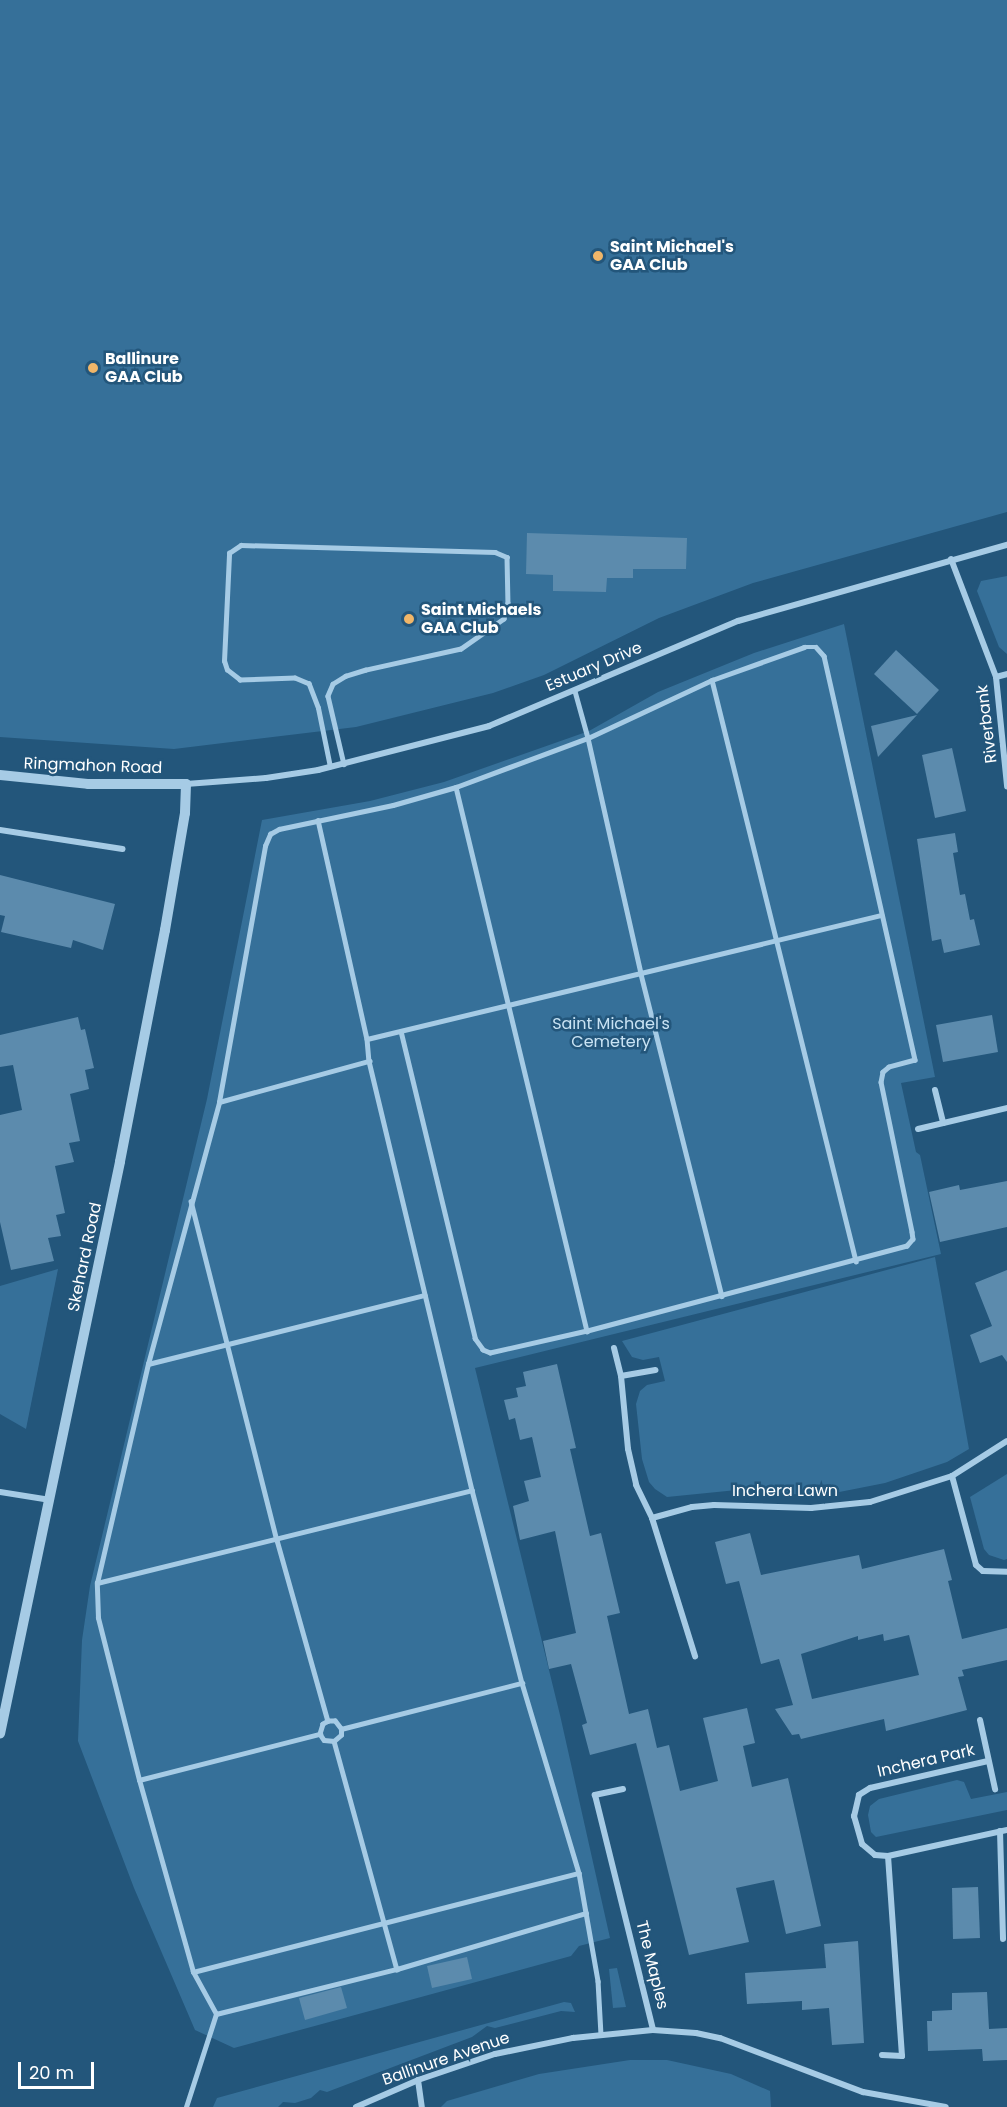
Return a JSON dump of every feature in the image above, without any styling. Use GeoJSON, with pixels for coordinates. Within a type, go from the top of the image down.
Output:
{"type":"FeatureCollection","features":[{"type":"Feature","properties":{"kind":"street","name":"Estuary Drive"},"geometry":{"type":"LineString","coordinates":[[186,784],[266,778],[330,767],[489,726],[738,621],[1007,545]]}},
{"type":"Feature","properties":{"kind":"street","name":"Riverbank"},"geometry":{"type":"LineString","coordinates":[[951,559],[996,677],[1007,786]]}},
{"type":"Feature","properties":{"kind":"street"},"geometry":{"type":"LineString","coordinates":[[996,677],[1007,674]]}},
{"type":"Feature","properties":{"kind":"street","name":"Ringmahon Road"},"geometry":{"type":"LineString","coordinates":[[0,776],[88,784],[186,784]]}},
{"type":"Feature","properties":{"kind":"street","name":"Skehard Road"},"geometry":{"type":"LineString","coordinates":[[0,1734],[50,1500],[165,930],[184,813],[186,784]]}},
{"type":"Feature","properties":{"kind":"street"},"geometry":{"type":"LineString","coordinates":[[0,830],[123,849]]}},
{"type":"Feature","properties":{"kind":"street"},"geometry":{"type":"LineString","coordinates":[[935,1090],[943,1123]]}},
{"type":"Feature","properties":{"kind":"street"},"geometry":{"type":"LineString","coordinates":[[918,1129],[1007,1108]]}},
{"type":"Feature","properties":{"kind":"street"},"geometry":{"type":"LineString","coordinates":[[614,1348],[621,1376],[628,1451],[636,1485],[652,1518],[695,1656]]}},
{"type":"Feature","properties":{"kind":"street"},"geometry":{"type":"LineString","coordinates":[[621,1376],[655,1371]]}},
{"type":"Feature","properties":{"kind":"street","name":"Inchera Lawn"},"geometry":{"type":"LineString","coordinates":[[652,1518],[692,1507],[714,1505],[811,1509],[870,1502],[952,1476],[1007,1441]]}},
{"type":"Feature","properties":{"kind":"street"},"geometry":{"type":"LineString","coordinates":[[952,1476],[976,1565],[982,1571],[1007,1572]]}},
{"type":"Feature","properties":{"kind":"street"},"geometry":{"type":"LineString","coordinates":[[0,1492],[50,1500]]}},
{"type":"Feature","properties":{"kind":"street"},"geometry":{"type":"LineString","coordinates":[[980,1720],[994,1789]]}},
{"type":"Feature","properties":{"kind":"street","name":"Inchera Park"},"geometry":{"type":"LineString","coordinates":[[888,1856],[875,1855],[862,1844],[854,1816],[859,1795],[879,1785],[988,1761]]}},
{"type":"Feature","properties":{"kind":"street","name":"The Maples"},"geometry":{"type":"LineString","coordinates":[[623,1789],[595,1795],[653,2030],[696,2033],[720,2038],[845,2086],[901,2100],[946,2107]]}},
{"type":"Feature","properties":{"kind":"street"},"geometry":{"type":"LineString","coordinates":[[882,2055],[902,2056],[888,1856],[1004,1831],[1003,1939]]}},
{"type":"Feature","properties":{"kind":"street","name":"Ballinure Avenue"},"geometry":{"type":"LineString","coordinates":[[356,2107],[418,2080],[514,2049],[602,2034],[653,2030]]}},
{"type":"Feature","properties":{"kind":"street"},"geometry":{"type":"LineString","coordinates":[[418,2080],[422,2107]]}},
{"type":"Feature","properties":{"kind":"lane"},"geometry":{"type":"LineString","coordinates":[[330,767],[318,708],[309,684],[295,678],[240,680],[227,670],[224,661],[229,553],[241,545],[495,552],[507,557],[508,603],[504,619],[461,649],[366,670],[346,676],[333,684],[328,696],[344,764]]}},
{"type":"Feature","properties":{"kind":"lane"},"geometry":{"type":"LineString","coordinates":[[186,2107],[216,2014],[193,1972],[139,1780],[98,1618],[98,1583],[148,1364],[219,1102],[265,846],[270,834],[279,829],[393,805],[456,787],[588,738],[711,680],[804,647],[816,647],[824,656],[915,1060],[889,1067],[883,1072],[880,1082],[913,1239],[907,1246],[587,1331],[490,1353],[478,1346],[400,1032]]}},
{"type":"Feature","properties":{"kind":"lane"},"geometry":{"type":"LineString","coordinates":[[711,680],[855,1261]]}},
{"type":"Feature","properties":{"kind":"lane"},"geometry":{"type":"LineString","coordinates":[[575,691],[588,738],[641,974],[722,1296]]}},
{"type":"Feature","properties":{"kind":"lane"},"geometry":{"type":"LineString","coordinates":[[456,787],[587,1331]]}},
{"type":"Feature","properties":{"kind":"lane"},"geometry":{"type":"LineString","coordinates":[[318,820],[367,1039],[369,1060],[472,1490],[522,1683],[579,1873],[598,1981],[602,2034]]}},
{"type":"Feature","properties":{"kind":"lane"},"geometry":{"type":"LineString","coordinates":[[367,1039],[881,915]]}},
{"type":"Feature","properties":{"kind":"lane"},"geometry":{"type":"LineString","coordinates":[[219,1102],[369,1060]]}},
{"type":"Feature","properties":{"kind":"lane"},"geometry":{"type":"LineString","coordinates":[[191,1199],[277,1539],[328,1721]]}},
{"type":"Feature","properties":{"kind":"lane"},"geometry":{"type":"LineString","coordinates":[[148,1364],[425,1295]]}},
{"type":"Feature","properties":{"kind":"lane"},"geometry":{"type":"LineString","coordinates":[[98,1583],[472,1490]]}},
{"type":"Feature","properties":{"kind":"lane"},"geometry":{"type":"LineString","coordinates":[[341,1729],[522,1683]]}},
{"type":"Feature","properties":{"kind":"lane"},"geometry":{"type":"LineString","coordinates":[[328,1721],[335,1721],[341,1729],[340,1735],[334,1741],[324,1740],[320,1734],[322,1724],[328,1721]]}},
{"type":"Feature","properties":{"kind":"lane"},"geometry":{"type":"LineString","coordinates":[[139,1780],[320,1734]]}},
{"type":"Feature","properties":{"kind":"lane"},"geometry":{"type":"LineString","coordinates":[[334,1741],[397,1969]]}},
{"type":"Feature","properties":{"kind":"lane"},"geometry":{"type":"LineString","coordinates":[[193,1972],[579,1873]]}},
{"type":"Feature","properties":{"kind":"lane"},"geometry":{"type":"LineString","coordinates":[[216,2014],[397,1969],[586,1913]]}},
{"type":"Feature","properties":{"kind":"green space","name":"Saint Michael's GAA Club"},"geometry":{"type":"Polygon","coordinates":[[[0,0],[1007,0],[1007,512],[753,583],[659,618],[544,675],[493,693],[356,727],[174,749],[0,737],[0,0]]]}},
{"type":"Feature","properties":{"kind":"green space"},"geometry":{"type":"Polygon","coordinates":[[[1007,576],[1007,654],[999,647],[977,591],[981,581],[1007,576]]]}},
{"type":"Feature","properties":{"kind":"green space","name":"Saint Michael's Cemetery"},"geometry":{"type":"Polygon","coordinates":[[[844,624],[935,1077],[901,1083],[916,1152],[920,1155],[941,1254],[475,1368],[560,1715],[610,1938],[579,1946],[571,1956],[234,2048],[195,2030],[134,1888],[78,1741],[82,1640],[90,1586],[207,1099],[262,820],[370,801],[444,782],[589,731],[658,692],[754,653],[844,624]]]}},
{"type":"Feature","properties":{"kind":"green space"},"geometry":{"type":"Polygon","coordinates":[[[935,1257],[969,1449],[947,1462],[885,1483],[819,1496],[737,1490],[667,1497],[649,1482],[642,1459],[636,1404],[640,1391],[647,1385],[665,1381],[659,1357],[643,1360],[632,1357],[622,1341],[935,1257]]]}},
{"type":"Feature","properties":{"kind":"green space"},"geometry":{"type":"Polygon","coordinates":[[[58,1269],[26,1429],[0,1414],[0,1286],[58,1269]]]}},
{"type":"Feature","properties":{"kind":"green space"},"geometry":{"type":"Polygon","coordinates":[[[1007,1474],[1007,1559],[1004,1560],[989,1555],[984,1549],[970,1497],[1007,1474]]]}},
{"type":"Feature","properties":{"kind":"green space"},"geometry":{"type":"Polygon","coordinates":[[[957,1780],[964,1782],[971,1799],[1007,1792],[1007,1810],[876,1837],[871,1832],[868,1815],[870,1806],[879,1799],[957,1780]]]}},
{"type":"Feature","properties":{"kind":"green space"},"geometry":{"type":"Polygon","coordinates":[[[617,1968],[626,2007],[613,2008],[609,1969],[617,1968]]]}},
{"type":"Feature","properties":{"kind":"green space"},"geometry":{"type":"Polygon","coordinates":[[[564,2002],[571,2003],[575,2012],[561,2011],[495,2028],[487,2026],[472,2037],[327,2092],[320,2090],[311,2098],[295,2103],[283,2102],[278,2107],[213,2107],[217,2098],[564,2002]]]}},
{"type":"Feature","properties":{"kind":"green space"},"geometry":{"type":"Polygon","coordinates":[[[630,2060],[667,2060],[731,2074],[770,2091],[771,2107],[441,2107],[447,2101],[539,2074],[630,2060]]]}},
{"type":"Feature","properties":{"kind":"building"},"geometry":{"type":"Polygon","coordinates":[[[527,533],[687,538],[686,569],[633,569],[633,578],[607,578],[606,592],[553,591],[553,575],[526,574],[527,533]]]}},
{"type":"Feature","properties":{"kind":"building"},"geometry":{"type":"Polygon","coordinates":[[[896,650],[939,690],[917,714],[874,674],[896,650]]]}},
{"type":"Feature","properties":{"kind":"building"},"geometry":{"type":"Polygon","coordinates":[[[917,715],[878,757],[871,726],[917,715]]]}},
{"type":"Feature","properties":{"kind":"building"},"geometry":{"type":"Polygon","coordinates":[[[952,748],[966,811],[935,818],[922,755],[952,748]]]}},
{"type":"Feature","properties":{"kind":"building"},"geometry":{"type":"Polygon","coordinates":[[[955,833],[958,852],[953,853],[960,895],[965,894],[970,920],[974,919],[980,945],[944,953],[941,939],[932,941],[917,839],[955,833]]]}},
{"type":"Feature","properties":{"kind":"building"},"geometry":{"type":"Polygon","coordinates":[[[0,875],[115,904],[103,950],[73,940],[71,948],[1,932],[5,916],[0,915],[0,875]]]}},
{"type":"Feature","properties":{"kind":"building"},"geometry":{"type":"Polygon","coordinates":[[[992,1015],[998,1052],[943,1062],[936,1025],[992,1015]]]}},
{"type":"Feature","properties":{"kind":"building"},"geometry":{"type":"Polygon","coordinates":[[[78,1017],[81,1030],[85,1029],[94,1068],[85,1070],[89,1089],[70,1094],[80,1141],[69,1143],[74,1162],[55,1166],[65,1213],[56,1215],[61,1236],[48,1238],[54,1261],[11,1270],[0,1222],[0,1115],[22,1110],[13,1065],[0,1067],[0,1035],[78,1017]]]}},
{"type":"Feature","properties":{"kind":"building"},"geometry":{"type":"Polygon","coordinates":[[[1007,1181],[1007,1227],[940,1242],[929,1192],[959,1185],[960,1190],[1007,1181]]]}},
{"type":"Feature","properties":{"kind":"building"},"geometry":{"type":"Polygon","coordinates":[[[1007,1270],[1007,1362],[1002,1355],[980,1363],[970,1335],[992,1326],[975,1283],[1007,1270]]]}},
{"type":"Feature","properties":{"kind":"building"},"geometry":{"type":"Polygon","coordinates":[[[557,1364],[576,1448],[570,1449],[590,1536],[601,1533],[620,1613],[607,1616],[629,1714],[648,1709],[657,1748],[669,1745],[680,1791],[718,1781],[703,1718],[747,1708],[755,1743],[743,1746],[752,1787],[788,1778],[821,1926],[786,1934],[774,1880],[736,1888],[749,1942],[689,1955],[636,1743],[590,1755],[582,1725],[587,1723],[571,1664],[549,1669],[543,1641],[576,1633],[555,1531],[520,1540],[513,1506],[529,1501],[524,1481],[541,1477],[532,1437],[520,1440],[515,1418],[509,1420],[504,1400],[518,1397],[516,1388],[526,1386],[523,1372],[557,1364]]]}},
{"type":"Feature","properties":{"kind":"building"},"geometry":{"type":"Polygon","coordinates":[[[750,1533],[761,1575],[859,1555],[862,1569],[944,1549],[952,1580],[948,1581],[962,1639],[1007,1628],[1007,1660],[962,1670],[964,1676],[958,1677],[967,1710],[886,1731],[884,1719],[801,1739],[799,1734],[792,1735],[775,1709],[793,1705],[779,1659],[761,1664],[739,1581],[726,1584],[715,1542],[750,1533]],[[883,1634],[858,1640],[858,1636],[801,1654],[812,1699],[919,1675],[909,1635],[884,1641],[883,1634]]]}},
{"type":"Feature","properties":{"kind":"building"},"geometry":{"type":"Polygon","coordinates":[[[978,1887],[980,1938],[953,1939],[952,1888],[978,1887]]]}},
{"type":"Feature","properties":{"kind":"building"},"geometry":{"type":"Polygon","coordinates":[[[858,1941],[864,2043],[832,2045],[829,2008],[802,2010],[802,2001],[747,2004],[745,1973],[826,1968],[824,1944],[858,1941]]]}},
{"type":"Feature","properties":{"kind":"building"},"geometry":{"type":"Polygon","coordinates":[[[467,1957],[472,1979],[432,1988],[427,1966],[467,1957]]]}},
{"type":"Feature","properties":{"kind":"building"},"geometry":{"type":"Polygon","coordinates":[[[341,1987],[347,2008],[305,2020],[299,1998],[341,1987]]]}},
{"type":"Feature","properties":{"kind":"building"},"geometry":{"type":"Polygon","coordinates":[[[987,1992],[989,2029],[1007,2028],[1007,2060],[983,2061],[982,2049],[928,2051],[927,2021],[932,2021],[932,2011],[952,2010],[952,1993],[987,1992]]]}},
{"type":"Feature","properties":{"kind":"place","name":"Saint Michael's GAA Club"},"geometry":{"type":"Point","coordinates":[598,256]}},
{"type":"Feature","properties":{"kind":"place","name":"Ballinure GAA Club"},"geometry":{"type":"Point","coordinates":[93,368]}},
{"type":"Feature","properties":{"kind":"place","name":"Saint Michaels GAA Club"},"geometry":{"type":"Point","coordinates":[409,619]}}]}
